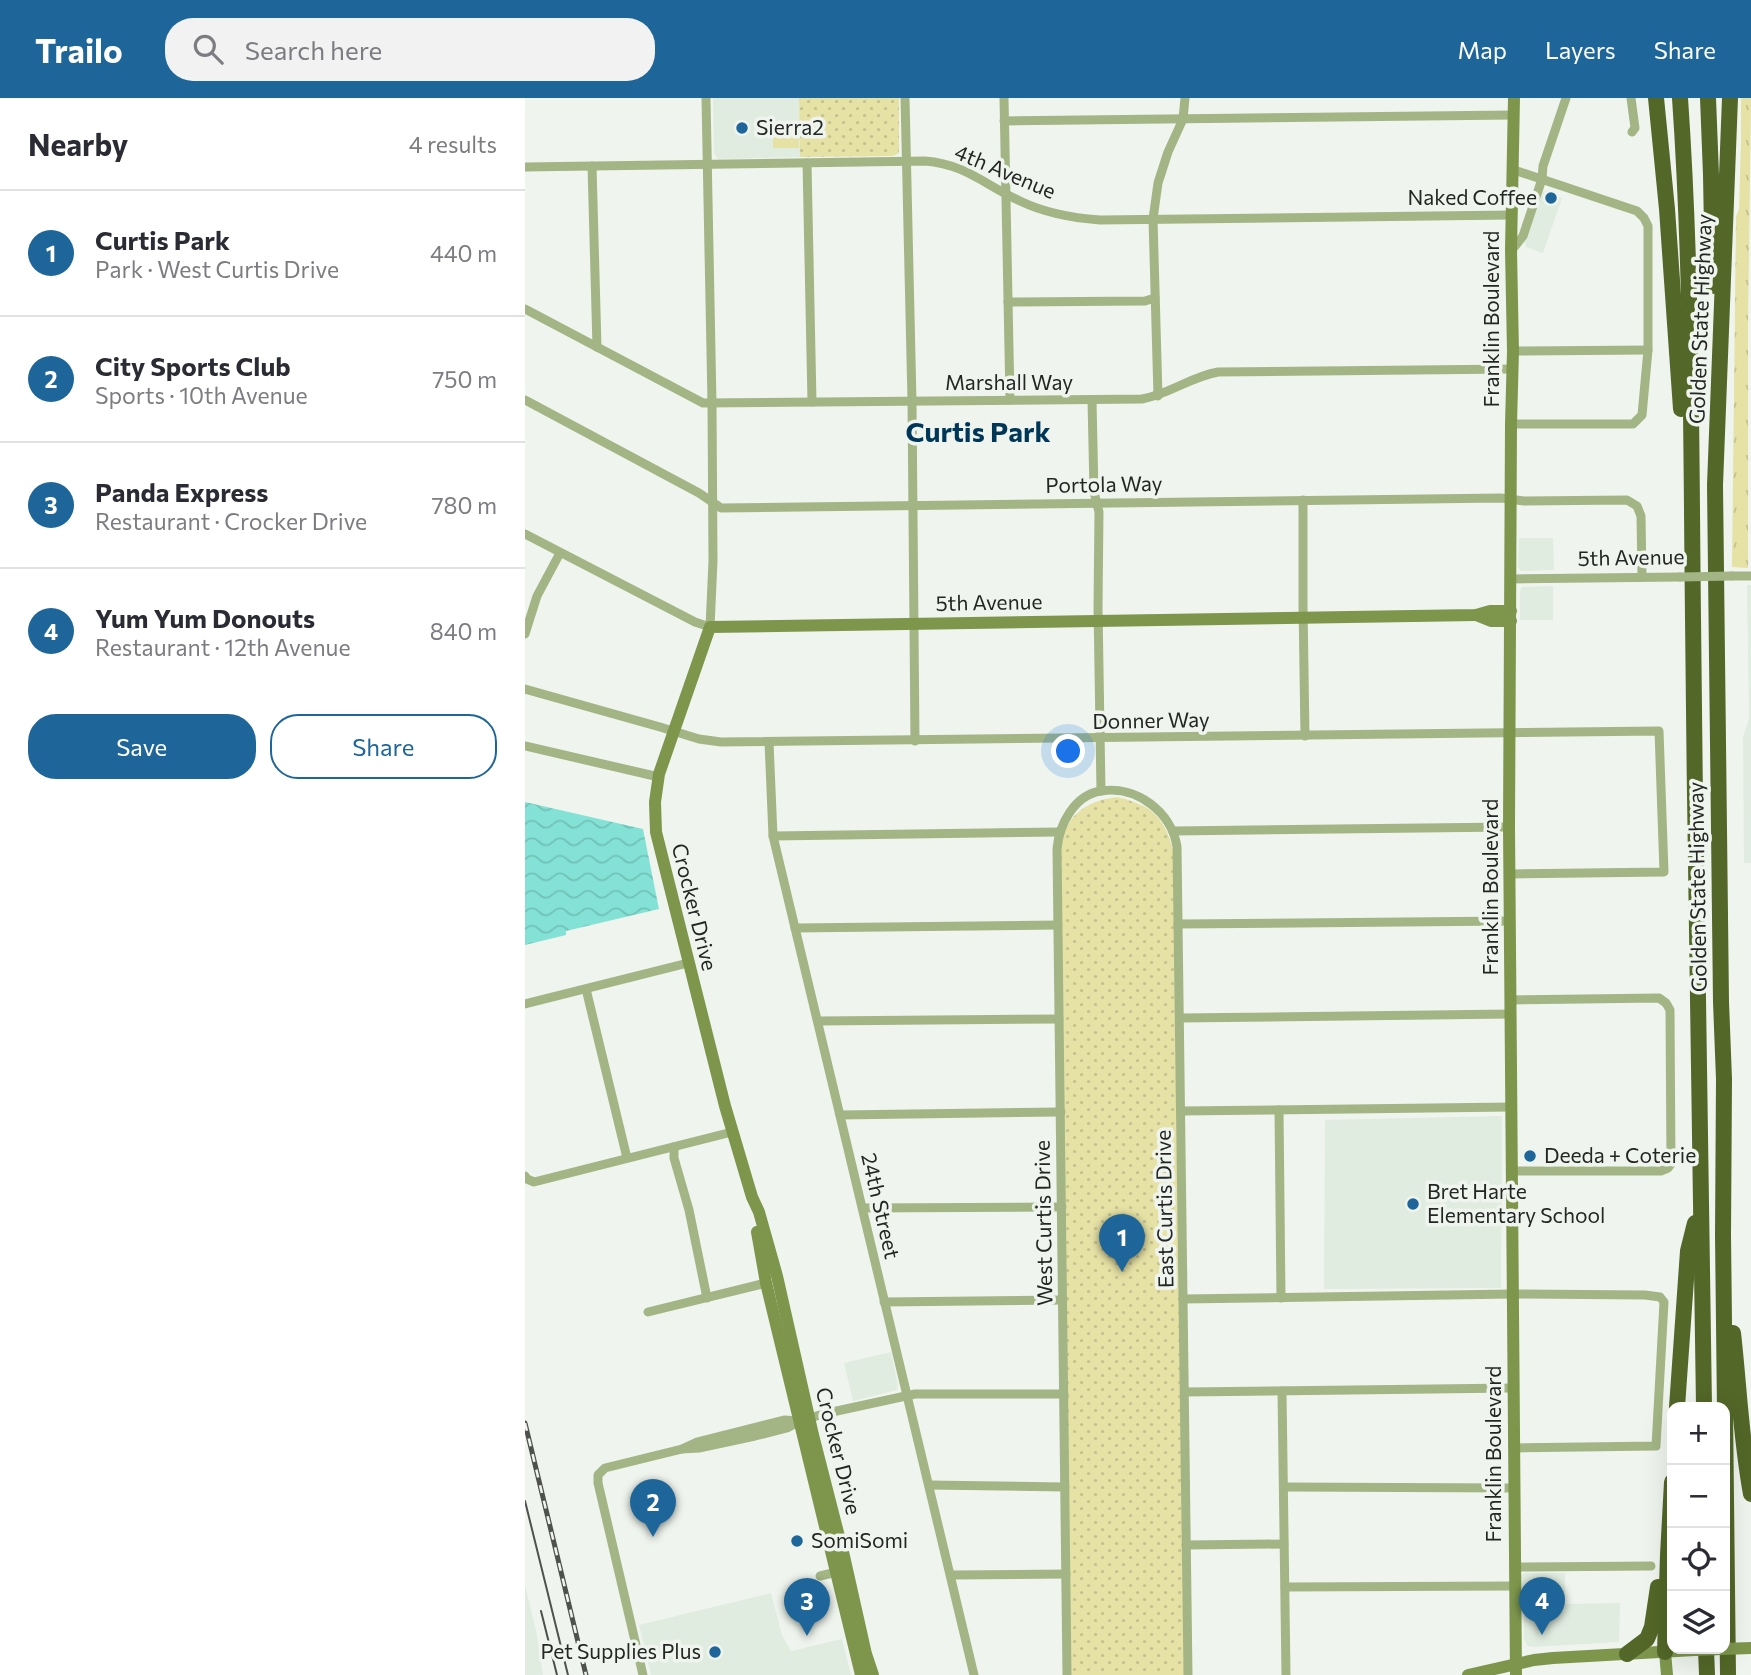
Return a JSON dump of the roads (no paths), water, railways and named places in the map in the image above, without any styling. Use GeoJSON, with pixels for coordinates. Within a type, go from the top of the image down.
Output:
{"type":"FeatureCollection","features":[{"type":"Feature","properties":{"kind":"highway"},"geometry":{"type":"LineString","coordinates":[[1656,98],[1692,544]]}},
{"type":"Feature","properties":{"kind":"highway","name":"Golden State Highway"},"geometry":{"type":"LineString","coordinates":[[1680,98],[1686,189],[1692,440],[1699,1204],[1704,1402]]}},
{"type":"Feature","properties":{"kind":"highway"},"geometry":{"type":"LineString","coordinates":[[1708,98],[1715,485]]}},
{"type":"Feature","properties":{"kind":"highway","name":"Golden State Highway"},"geometry":{"type":"LineString","coordinates":[[1728,1675],[1724,1079],[1715,485],[1730,98]]}},
{"type":"Feature","properties":{"kind":"highway"},"geometry":{"type":"LineString","coordinates":[[1677,1402],[1688,1251],[1699,1204]]}},
{"type":"Feature","properties":{"kind":"highway"},"geometry":{"type":"LineString","coordinates":[[1723,1235],[1740,1392],[1742,1437],[1751,1494]]}},
{"type":"Feature","properties":{"kind":"highway"},"geometry":{"type":"LineString","coordinates":[[1627,1654],[1647,1639],[1652,1626],[1659,1580],[1667,1558]]}},
{"type":"Feature","properties":{"kind":"highway"},"geometry":{"type":"LineString","coordinates":[[1706,1654],[1707,1675]]}},
{"type":"Feature","properties":{"kind":"street"},"geometry":{"type":"LineString","coordinates":[[706,98],[712,403],[713,561],[710,627]]}},
{"type":"Feature","properties":{"kind":"street"},"geometry":{"type":"LineString","coordinates":[[905,98],[912,401],[915,741]]}},
{"type":"Feature","properties":{"kind":"street"},"geometry":{"type":"LineString","coordinates":[[1004,98],[1010,400]]}},
{"type":"Feature","properties":{"kind":"street"},"geometry":{"type":"LineString","coordinates":[[1158,396],[1153,219],[1163,167],[1183,119],[1185,98]]}},
{"type":"Feature","properties":{"kind":"street","name":"Franklin Boulevard"},"geometry":{"type":"LineString","coordinates":[[1514,98],[1511,250],[1513,369],[1510,1014],[1515,1670]]}},
{"type":"Feature","properties":{"kind":"street"},"geometry":{"type":"LineString","coordinates":[[1511,250],[1523,236],[1566,98]]}},
{"type":"Feature","properties":{"kind":"street"},"geometry":{"type":"LineString","coordinates":[[1631,98],[1635,128],[1632,132]]}},
{"type":"Feature","properties":{"kind":"street"},"geometry":{"type":"LineString","coordinates":[[1004,121],[1514,115]]}},
{"type":"Feature","properties":{"kind":"street","name":"4th Avenue"},"geometry":{"type":"LineString","coordinates":[[525,167],[933,162],[969,172],[1006,194],[1041,209],[1100,220],[1512,215]]}},
{"type":"Feature","properties":{"kind":"street"},"geometry":{"type":"LineString","coordinates":[[807,163],[812,402]]}},
{"type":"Feature","properties":{"kind":"street"},"geometry":{"type":"LineString","coordinates":[[592,166],[597,347]]}},
{"type":"Feature","properties":{"kind":"street"},"geometry":{"type":"LineString","coordinates":[[1511,424],[1633,424],[1642,415],[1648,349],[1648,226],[1644,218],[1637,211],[1514,170]]}},
{"type":"Feature","properties":{"kind":"street"},"geometry":{"type":"LineString","coordinates":[[1008,302],[1145,301],[1155,298]]}},
{"type":"Feature","properties":{"kind":"street","name":"Marshall Way"},"geometry":{"type":"LineString","coordinates":[[525,309],[703,403],[1142,399],[1158,396],[1193,379],[1218,372],[1513,369]]}},
{"type":"Feature","properties":{"kind":"street"},"geometry":{"type":"LineString","coordinates":[[1513,351],[1648,349]]}},
{"type":"Feature","properties":{"kind":"street","name":"Portola Way"},"geometry":{"type":"LineString","coordinates":[[525,400],[722,508],[1303,500],[1627,500],[1637,506],[1641,516],[1642,577]]}},
{"type":"Feature","properties":{"kind":"street"},"geometry":{"type":"LineString","coordinates":[[1092,400],[1094,492],[1099,512],[1101,791],[1121,791],[1147,801],[1156,807],[1173,831],[1510,827]]}},
{"type":"Feature","properties":{"kind":"street"},"geometry":{"type":"LineString","coordinates":[[1303,500],[1305,736]]}},
{"type":"Feature","properties":{"kind":"street","name":"5th Avenue"},"geometry":{"type":"LineString","coordinates":[[525,534],[695,622],[710,627],[1476,615],[1490,611],[1511,616]]}},
{"type":"Feature","properties":{"kind":"street"},"geometry":{"type":"LineString","coordinates":[[525,634],[537,596],[560,553]]}},
{"type":"Feature","properties":{"kind":"street","name":"5th Avenue"},"geometry":{"type":"LineString","coordinates":[[1511,579],[1751,576]]}},
{"type":"Feature","properties":{"kind":"street","name":"Crocker Drive"},"geometry":{"type":"LineString","coordinates":[[710,627],[659,777],[655,802],[656,832],[732,1132],[752,1197],[766,1283],[804,1420],[841,1571],[861,1675]]}},
{"type":"Feature","properties":{"kind":"street","name":"Donner Way"},"geometry":{"type":"LineString","coordinates":[[525,689],[709,741],[915,741],[1659,731],[1664,872],[1510,874]]}},
{"type":"Feature","properties":{"kind":"street","name":"24th Street"},"geometry":{"type":"LineString","coordinates":[[769,742],[773,835],[974,1675]]}},
{"type":"Feature","properties":{"kind":"street"},"geometry":{"type":"LineString","coordinates":[[525,746],[659,777]]}},
{"type":"Feature","properties":{"kind":"street","name":"West Curtis Drive"},"geometry":{"type":"LineString","coordinates":[[1067,1675],[1057,849],[1060,832],[1074,807],[1101,791]]}},
{"type":"Feature","properties":{"kind":"street","name":"East Curtis Drive"},"geometry":{"type":"LineString","coordinates":[[1173,831],[1177,847],[1188,1675]]}},
{"type":"Feature","properties":{"kind":"street"},"geometry":{"type":"LineString","coordinates":[[773,835],[1060,832]]}},
{"type":"Feature","properties":{"kind":"street"},"geometry":{"type":"LineString","coordinates":[[1178,924],[1510,920]]}},
{"type":"Feature","properties":{"kind":"street"},"geometry":{"type":"LineString","coordinates":[[795,928],[1058,925]]}},
{"type":"Feature","properties":{"kind":"street"},"geometry":{"type":"LineString","coordinates":[[525,1004],[688,963]]}},
{"type":"Feature","properties":{"kind":"street"},"geometry":{"type":"LineString","coordinates":[[586,989],[627,1158]]}},
{"type":"Feature","properties":{"kind":"street"},"geometry":{"type":"LineString","coordinates":[[1510,1000],[1659,999],[1666,1003],[1670,1010],[1671,1164],[1661,1171],[1511,1171]]}},
{"type":"Feature","properties":{"kind":"street"},"geometry":{"type":"LineString","coordinates":[[1180,1018],[1510,1014]]}},
{"type":"Feature","properties":{"kind":"street"},"geometry":{"type":"LineString","coordinates":[[818,1021],[1059,1019]]}},
{"type":"Feature","properties":{"kind":"street"},"geometry":{"type":"LineString","coordinates":[[1181,1111],[1511,1107]]}},
{"type":"Feature","properties":{"kind":"street"},"geometry":{"type":"LineString","coordinates":[[1279,1110],[1282,1298]]}},
{"type":"Feature","properties":{"kind":"street"},"geometry":{"type":"LineString","coordinates":[[840,1115],[1061,1112]]}},
{"type":"Feature","properties":{"kind":"street"},"geometry":{"type":"LineString","coordinates":[[525,1175],[527,1180],[534,1182],[732,1132]]}},
{"type":"Feature","properties":{"kind":"street"},"geometry":{"type":"LineString","coordinates":[[674,1147],[674,1157],[689,1210],[707,1298]]}},
{"type":"Feature","properties":{"kind":"street","name":"Crocker Drive"},"geometry":{"type":"LineString","coordinates":[[752,1197],[759,1212],[776,1276],[804,1420]]}},
{"type":"Feature","properties":{"kind":"street"},"geometry":{"type":"LineString","coordinates":[[863,1208],[1062,1207]]}},
{"type":"Feature","properties":{"kind":"street"},"geometry":{"type":"LineString","coordinates":[[648,1312],[766,1283]]}},
{"type":"Feature","properties":{"kind":"street"},"geometry":{"type":"LineString","coordinates":[[1184,1299],[1512,1294],[1660,1297],[1664,1302],[1655,1446],[1514,1448]]}},
{"type":"Feature","properties":{"kind":"street"},"geometry":{"type":"LineString","coordinates":[[884,1302],[1063,1300]]}},
{"type":"Feature","properties":{"kind":"street"},"geometry":{"type":"LineString","coordinates":[[1185,1392],[1513,1388]]}},
{"type":"Feature","properties":{"kind":"street"},"geometry":{"type":"LineString","coordinates":[[1282,1391],[1286,1675]]}},
{"type":"Feature","properties":{"kind":"street"},"geometry":{"type":"LineString","coordinates":[[643,1675],[597,1483],[598,1475],[605,1468],[784,1420],[804,1420],[907,1395],[1064,1394]]}},
{"type":"Feature","properties":{"kind":"street"},"geometry":{"type":"LineString","coordinates":[[929,1485],[1065,1487]]}},
{"type":"Feature","properties":{"kind":"street"},"geometry":{"type":"LineString","coordinates":[[1284,1487],[1514,1488]]}},
{"type":"Feature","properties":{"kind":"street"},"geometry":{"type":"LineString","coordinates":[[1187,1545],[1284,1544]]}},
{"type":"Feature","properties":{"kind":"street"},"geometry":{"type":"LineString","coordinates":[[1514,1567],[1651,1566]]}},
{"type":"Feature","properties":{"kind":"street"},"geometry":{"type":"LineString","coordinates":[[820,1576],[841,1571]]}},
{"type":"Feature","properties":{"kind":"street","name":"Crocker Drive"},"geometry":{"type":"LineString","coordinates":[[841,1571],[873,1675]]}},
{"type":"Feature","properties":{"kind":"street"},"geometry":{"type":"LineString","coordinates":[[951,1575],[1066,1574]]}},
{"type":"Feature","properties":{"kind":"street"},"geometry":{"type":"LineString","coordinates":[[1285,1587],[1514,1586]]}},
{"type":"Feature","properties":{"kind":"street"},"geometry":{"type":"LineString","coordinates":[[1730,1649],[1751,1648]]}},
{"type":"Feature","properties":{"kind":"street"},"geometry":{"type":"LineString","coordinates":[[1468,1675],[1515,1670],[1553,1658],[1667,1652]]}},
{"type":"Feature","properties":{"kind":"street"},"geometry":{"type":"LineString","coordinates":[[1667,1675],[1672,1654]]}},
{"type":"Feature","properties":{"kind":"water"},"geometry":{"type":"Polygon","coordinates":[[[525,802],[643,829],[659,909],[566,931],[566,935],[525,945],[525,802]]]}},
{"type":"Feature","properties":{"kind":"tram line"},"geometry":{"type":"LineString","coordinates":[[525,1501],[568,1675]]}},
{"type":"Feature","properties":{"kind":"tram line"},"geometry":{"type":"LineString","coordinates":[[541,1611],[557,1675]]}},
{"type":"Feature","properties":{"kind":"railway"},"geometry":{"type":"LineString","coordinates":[[525,1423],[586,1675]]}},
{"type":"Feature","properties":{"kind":"place","name":"Sierra2"},"geometry":{"type":"Point","coordinates":[742,128]}},
{"type":"Feature","properties":{"kind":"place","name":"Naked Coffee"},"geometry":{"type":"Point","coordinates":[1551,198]}},
{"type":"Feature","properties":{"kind":"place","name":"Deeda + Coterie"},"geometry":{"type":"Point","coordinates":[1530,1156]}},
{"type":"Feature","properties":{"kind":"place","name":"Bret Harte Elementary School"},"geometry":{"type":"Point","coordinates":[1413,1204]}},
{"type":"Feature","properties":{"kind":"place","name":"Curtis Park"},"geometry":{"type":"Point","coordinates":[1122,1272]}},
{"type":"Feature","properties":{"kind":"place","name":"City Sports Club"},"geometry":{"type":"Point","coordinates":[653,1537]}},
{"type":"Feature","properties":{"kind":"place","name":"SomiSomi"},"geometry":{"type":"Point","coordinates":[797,1541]}},
{"type":"Feature","properties":{"kind":"place","name":"Yum Yum Donouts"},"geometry":{"type":"Point","coordinates":[1542,1635]}},
{"type":"Feature","properties":{"kind":"place","name":"Panda Express"},"geometry":{"type":"Point","coordinates":[807,1636]}},
{"type":"Feature","properties":{"kind":"place","name":"Pet Supplies Plus"},"geometry":{"type":"Point","coordinates":[715,1652]}},
{"type":"Feature","properties":{"kind":"district","name":"Curtis Park"},"geometry":{"type":"Point","coordinates":[978,432]}}]}
